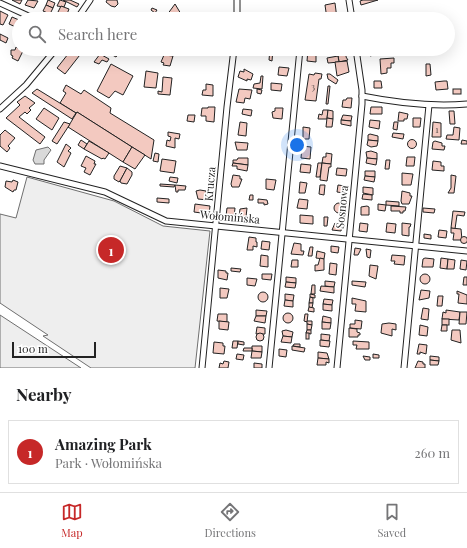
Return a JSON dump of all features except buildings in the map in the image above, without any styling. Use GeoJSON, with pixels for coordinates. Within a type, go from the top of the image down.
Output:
{"type":"FeatureCollection","features":[{"type":"Feature","properties":{"kind":"street"},"geometry":{"type":"LineString","coordinates":[[82,12],[90,0]]}},
{"type":"Feature","properties":{"kind":"street"},"geometry":{"type":"LineString","coordinates":[[237,0],[237,12]]}},
{"type":"Feature","properties":{"kind":"street"},"geometry":{"type":"LineString","coordinates":[[349,0],[351,12]]}},
{"type":"Feature","properties":{"kind":"street"},"geometry":{"type":"LineString","coordinates":[[0,3],[20,12]]}},
{"type":"Feature","properties":{"kind":"street"},"geometry":{"type":"LineString","coordinates":[[0,109],[26,85],[50,56]]}},
{"type":"Feature","properties":{"kind":"street","name":"Krucza"},"geometry":{"type":"LineString","coordinates":[[202,368],[233,56]]}},
{"type":"Feature","properties":{"kind":"street"},"geometry":{"type":"LineString","coordinates":[[269,368],[299,56]]}},
{"type":"Feature","properties":{"kind":"street","name":"Sosnowa"},"geometry":{"type":"LineString","coordinates":[[337,368],[362,96],[357,56]]}},
{"type":"Feature","properties":{"kind":"street"},"geometry":{"type":"LineString","coordinates":[[362,96],[393,102],[429,105],[467,104]]}},
{"type":"Feature","properties":{"kind":"street"},"geometry":{"type":"LineString","coordinates":[[404,368],[429,105]]}},
{"type":"Feature","properties":{"kind":"street","name":"Wołomińska"},"geometry":{"type":"LineString","coordinates":[[0,166],[110,194],[166,221],[467,251]]}},
{"type":"Feature","properties":{"kind":"shaded area"},"geometry":{"type":"Polygon","coordinates":[[[48,147],[51,150],[44,160],[44,164],[35,164],[33,160],[36,150],[48,147]]]}},
{"type":"Feature","properties":{"kind":"shaded area"},"geometry":{"type":"Polygon","coordinates":[[[27,177],[114,201],[163,226],[210,231],[195,368],[91,368],[43,336],[48,335],[0,303],[0,214],[16,218],[27,177]]]}},
{"type":"Feature","properties":{"kind":"shaded area"},"geometry":{"type":"Polygon","coordinates":[[[0,315],[81,368],[0,368],[0,315]]]}},
{"type":"Feature","properties":{"kind":"place","name":"Amazing Park"},"geometry":{"type":"Point","coordinates":[111,250]}}]}
